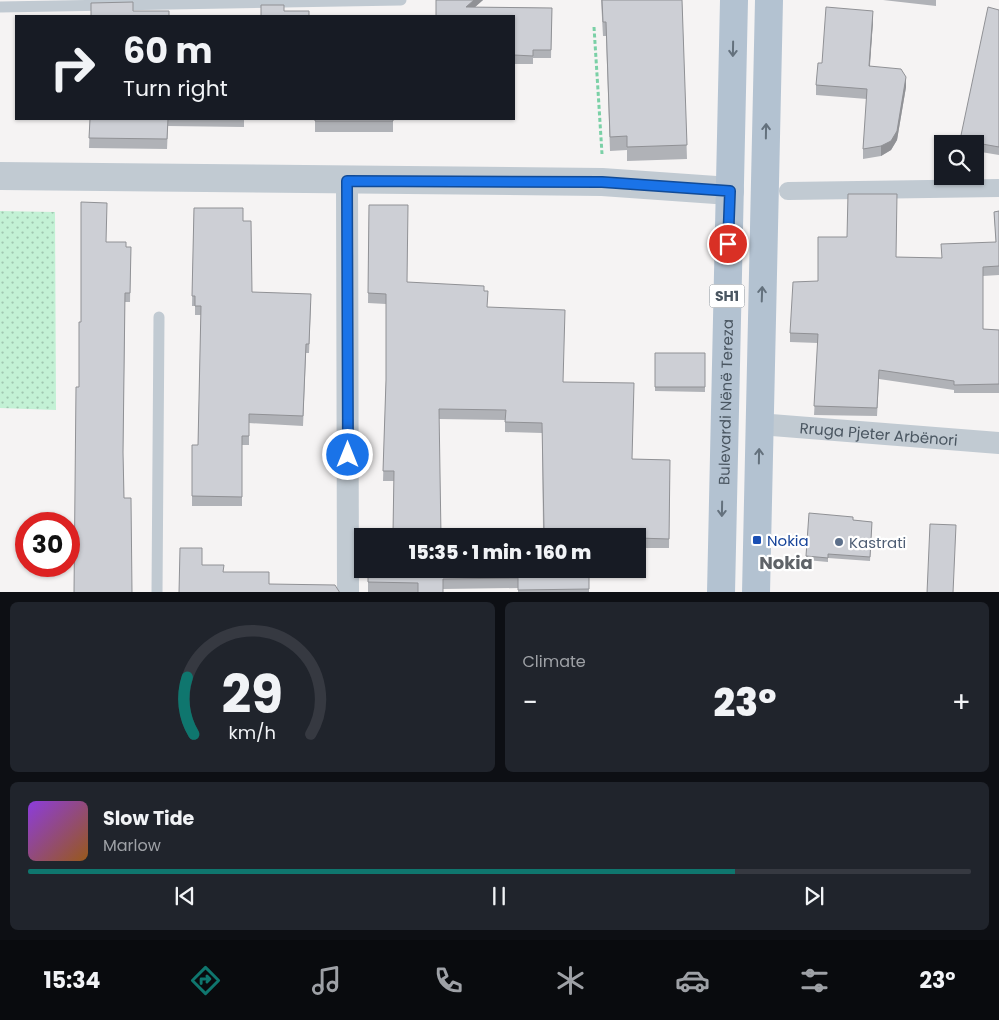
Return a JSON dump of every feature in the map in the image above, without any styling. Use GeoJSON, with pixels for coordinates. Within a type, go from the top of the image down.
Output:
{"type":"FeatureCollection","features":[{"type":"Feature","properties":{"kind":"main road","name":"Bulevardi Nënë Tereza"},"geometry":{"type":"LineString","coordinates":[[720,592],[734,0]]}},
{"type":"Feature","properties":{"kind":"main road","name":"SH1"},"geometry":{"type":"LineString","coordinates":[[756,592],[759,424],[776,192],[769,0]]}},
{"type":"Feature","properties":{"kind":"street"},"geometry":{"type":"LineString","coordinates":[[0,176],[347,181],[602,182],[730,191]]}},
{"type":"Feature","properties":{"kind":"street"},"geometry":{"type":"LineString","coordinates":[[347,181],[348,592]]}},
{"type":"Feature","properties":{"kind":"street"},"geometry":{"type":"LineString","coordinates":[[776,192],[999,188]]}},
{"type":"Feature","properties":{"kind":"street","name":"Rruga Pjeter Arbënori"},"geometry":{"type":"LineString","coordinates":[[759,424],[999,443]]}},
{"type":"Feature","properties":{"kind":"lane"},"geometry":{"type":"LineString","coordinates":[[0,7],[401,0]]}},
{"type":"Feature","properties":{"kind":"lane"},"geometry":{"type":"LineString","coordinates":[[157,592],[159,317]]}},
{"type":"Feature","properties":{"kind":"path"},"geometry":{"type":"LineString","coordinates":[[594,27],[602,151]]}},
{"type":"Feature","properties":{"kind":"green space"},"geometry":{"type":"Polygon","coordinates":[[[0,211],[55,212],[56,410],[0,408],[0,211]]]}},
{"type":"Feature","properties":{"kind":"building"},"geometry":{"type":"Polygon","coordinates":[[[436,0],[474,0],[466,7],[552,8],[551,50],[533,50],[533,56],[515,55],[515,15],[436,15],[436,0]]]}},
{"type":"Feature","properties":{"kind":"building"},"geometry":{"type":"Polygon","coordinates":[[[602,0],[682,0],[687,145],[627,147],[627,136],[610,137],[606,22],[603,22],[602,0]]]}},
{"type":"Feature","properties":{"kind":"building"},"geometry":{"type":"Polygon","coordinates":[[[133,2],[133,11],[169,11],[169,15],[91,15],[91,3],[133,2]]]}},
{"type":"Feature","properties":{"kind":"building"},"geometry":{"type":"Polygon","coordinates":[[[261,5],[284,5],[284,11],[309,11],[309,15],[261,15],[261,5]]]}},
{"type":"Feature","properties":{"kind":"building"},"geometry":{"type":"Polygon","coordinates":[[[826,7],[873,11],[869,66],[901,69],[906,77],[897,131],[891,141],[881,146],[863,149],[867,89],[816,85],[818,63],[822,63],[826,7]]]}},
{"type":"Feature","properties":{"kind":"building"},"geometry":{"type":"Polygon","coordinates":[[[988,7],[999,10],[999,147],[984,144],[984,135],[961,135],[988,7]]]}},
{"type":"Feature","properties":{"kind":"building"},"geometry":{"type":"Polygon","coordinates":[[[90,120],[168,120],[167,139],[89,138],[90,120]]]}},
{"type":"Feature","properties":{"kind":"building"},"geometry":{"type":"Polygon","coordinates":[[[315,120],[393,120],[393,121],[315,120]]]}},
{"type":"Feature","properties":{"kind":"building"},"geometry":{"type":"Polygon","coordinates":[[[848,194],[897,194],[896,257],[942,258],[941,244],[996,242],[994,212],[999,211],[999,266],[983,267],[983,329],[999,330],[999,384],[954,385],[954,381],[879,370],[877,408],[814,406],[818,334],[790,333],[793,282],[818,281],[818,237],[847,237],[848,194]]]}},
{"type":"Feature","properties":{"kind":"building"},"geometry":{"type":"Polygon","coordinates":[[[81,202],[107,203],[106,242],[126,242],[126,247],[131,247],[130,293],[125,293],[123,452],[124,498],[131,498],[132,592],[74,592],[74,577],[80,577],[80,512],[75,512],[76,387],[79,387],[79,322],[81,322],[81,202]]]}},
{"type":"Feature","properties":{"kind":"building"},"geometry":{"type":"Polygon","coordinates":[[[369,205],[408,205],[407,282],[484,286],[484,291],[488,291],[487,307],[565,310],[563,382],[634,383],[632,459],[670,460],[669,539],[646,538],[646,528],[544,528],[542,423],[505,422],[506,410],[439,409],[441,528],[393,528],[394,471],[383,471],[386,294],[368,293],[369,205]]]}},
{"type":"Feature","properties":{"kind":"building"},"geometry":{"type":"Polygon","coordinates":[[[194,208],[243,208],[243,221],[251,221],[252,292],[311,294],[309,344],[306,344],[303,416],[249,414],[249,436],[242,436],[242,497],[192,496],[192,445],[198,445],[201,306],[195,306],[195,296],[192,296],[194,208]]]}},
{"type":"Feature","properties":{"kind":"building"},"geometry":{"type":"Polygon","coordinates":[[[655,353],[705,353],[705,387],[655,387],[655,353]]]}},
{"type":"Feature","properties":{"kind":"building","name":"Kastrati"},"geometry":{"type":"Polygon","coordinates":[[[809,513],[853,517],[853,520],[872,522],[870,557],[828,554],[828,558],[806,556],[809,513]]]}},
{"type":"Feature","properties":{"kind":"building"},"geometry":{"type":"Polygon","coordinates":[[[930,524],[956,525],[953,592],[927,592],[930,524]]]}},
{"type":"Feature","properties":{"kind":"building"},"geometry":{"type":"Polygon","coordinates":[[[180,548],[202,548],[202,565],[224,565],[223,572],[269,572],[269,584],[335,585],[339,592],[179,592],[180,548]]]}},
{"type":"Feature","properties":{"kind":"building"},"geometry":{"type":"Polygon","coordinates":[[[368,578],[518,578],[443,579],[443,592],[418,592],[418,583],[368,582],[368,578]]]}},
{"type":"Feature","properties":{"kind":"building"},"geometry":{"type":"Polygon","coordinates":[[[518,578],[589,578],[589,589],[518,590],[518,578]]]}},
{"type":"Feature","properties":{"kind":"place","name":"Nokia"},"geometry":{"type":"Point","coordinates":[757,540]}},
{"type":"Feature","properties":{"kind":"place","name":"Kastrati"},"geometry":{"type":"Point","coordinates":[839,542]}},
{"type":"Feature","properties":{"kind":"district","name":"Nokia"},"geometry":{"type":"Point","coordinates":[786,562]}},
{"type":"Feature","properties":{"kind":"route"},"geometry":{"type":"LineString","coordinates":[[348,455],[347,181],[602,182],[730,191],[728,244]]}}]}
